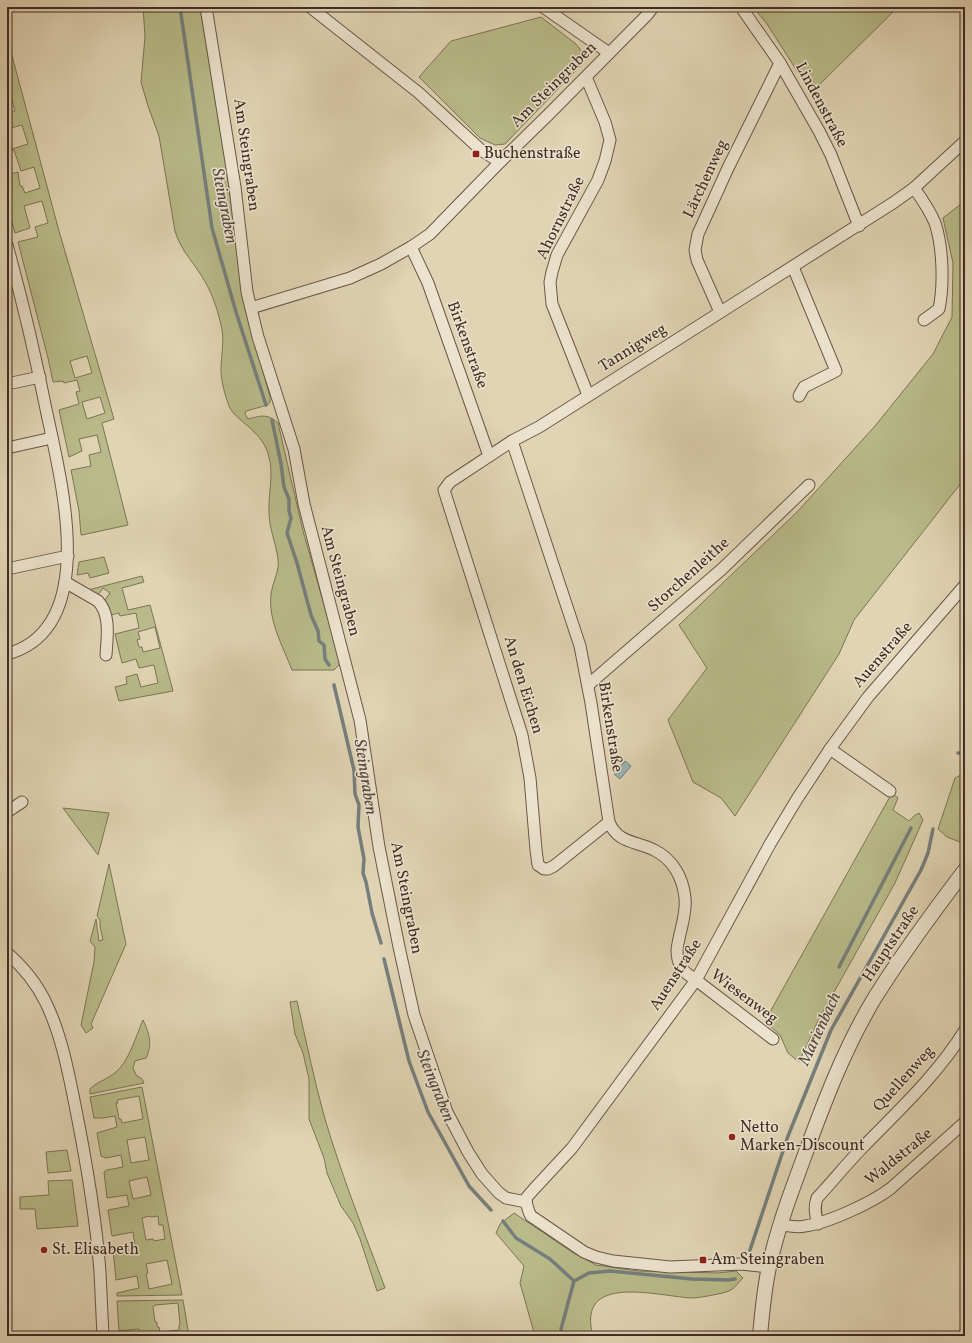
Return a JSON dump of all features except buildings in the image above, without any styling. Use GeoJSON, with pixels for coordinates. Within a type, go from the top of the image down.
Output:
{"type":"FeatureCollection","features":[{"type":"Feature","properties":{"kind":"street","name":"Am Steingraben"},"geometry":{"type":"LineString","coordinates":[[206,7],[235,187],[247,292],[258,337],[294,449],[304,504],[360,720],[379,847],[414,1015],[447,1112],[468,1152],[487,1180],[499,1194],[506,1198],[526,1202]]}},
{"type":"Feature","properties":{"kind":"street"},"geometry":{"type":"LineString","coordinates":[[310,7],[419,93],[481,150],[500,162]]}},
{"type":"Feature","properties":{"kind":"street"},"geometry":{"type":"LineString","coordinates":[[542,7],[609,53]]}},
{"type":"Feature","properties":{"kind":"street","name":"Am Steingraben"},"geometry":{"type":"LineString","coordinates":[[251,308],[366,272],[411,247],[430,234],[647,15],[653,7]]}},
{"type":"Feature","properties":{"kind":"street","name":"Lindenstraße"},"geometry":{"type":"LineString","coordinates":[[741,7],[780,63],[801,98],[830,154],[858,226]]}},
{"type":"Feature","properties":{"kind":"street","name":"Lärchenweg"},"geometry":{"type":"LineString","coordinates":[[720,312],[695,250],[698,234],[728,168],[780,63]]}},
{"type":"Feature","properties":{"kind":"street","name":"Ahornstraße"},"geometry":{"type":"LineString","coordinates":[[586,77],[605,122],[610,140],[598,180],[557,255],[550,282],[552,304],[588,396]]}},
{"type":"Feature","properties":{"kind":"street","name":"Tannigweg"},"geometry":{"type":"LineString","coordinates":[[489,456],[512,440],[539,427],[858,226],[914,188],[965,141]]}},
{"type":"Feature","properties":{"kind":"street"},"geometry":{"type":"LineString","coordinates":[[914,188],[925,204],[935,223],[941,265],[942,281],[939,310],[924,320]]}},
{"type":"Feature","properties":{"kind":"street"},"geometry":{"type":"LineString","coordinates":[[7,247],[40,377],[67,518],[68,556],[65,582],[53,618],[45,630],[32,642],[23,648],[7,654]]}},
{"type":"Feature","properties":{"kind":"street","name":"Birkenstraße"},"geometry":{"type":"LineString","coordinates":[[411,247],[428,283],[489,456]]}},
{"type":"Feature","properties":{"kind":"street"},"geometry":{"type":"LineString","coordinates":[[793,267],[836,371],[804,387],[799,396]]}},
{"type":"Feature","properties":{"kind":"street"},"geometry":{"type":"LineString","coordinates":[[7,384],[40,377]]}},
{"type":"Feature","properties":{"kind":"street"},"geometry":{"type":"LineString","coordinates":[[7,448],[52,438]]}},
{"type":"Feature","properties":{"kind":"street","name":"Birkenstraße"},"geometry":{"type":"LineString","coordinates":[[512,440],[580,646],[588,685],[609,822],[612,829],[621,838],[654,850],[665,857],[680,876],[685,897],[685,908],[678,942],[677,957],[682,970],[696,980]]}},
{"type":"Feature","properties":{"kind":"street","name":"An den Eichen"},"geometry":{"type":"LineString","coordinates":[[489,456],[450,482],[444,490],[522,735],[530,778],[537,860],[540,867],[548,869],[554,866],[609,822]]}},
{"type":"Feature","properties":{"kind":"street","name":"Storchenleithe"},"geometry":{"type":"LineString","coordinates":[[588,685],[722,569],[809,485]]}},
{"type":"Feature","properties":{"kind":"street"},"geometry":{"type":"LineString","coordinates":[[7,569],[68,556]]}},
{"type":"Feature","properties":{"kind":"street"},"geometry":{"type":"LineString","coordinates":[[65,582],[98,601],[102,605],[108,625],[106,656]]}},
{"type":"Feature","properties":{"kind":"street","name":"Auenstraße"},"geometry":{"type":"LineString","coordinates":[[526,1202],[527,1197],[572,1148],[696,980],[796,799],[830,749],[868,697],[965,585]]}},
{"type":"Feature","properties":{"kind":"street"},"geometry":{"type":"LineString","coordinates":[[830,749],[890,791]]}},
{"type":"Feature","properties":{"kind":"street"},"geometry":{"type":"LineString","coordinates":[[7,812],[22,802]]}},
{"type":"Feature","properties":{"kind":"street","name":"Hauptstraße"},"geometry":{"type":"LineString","coordinates":[[760,1336],[769,1267],[781,1225],[819,1115],[835,1076],[873,1001],[920,928],[965,870]]}},
{"type":"Feature","properties":{"kind":"street"},"geometry":{"type":"LineString","coordinates":[[7,953],[24,971],[45,1002],[55,1027],[64,1057],[83,1145],[92,1202],[100,1271],[103,1336]]}},
{"type":"Feature","properties":{"kind":"street","name":"Wiesenweg"},"geometry":{"type":"LineString","coordinates":[[696,980],[773,1039]]}},
{"type":"Feature","properties":{"kind":"street","name":"Quellenweg"},"geometry":{"type":"LineString","coordinates":[[818,1224],[815,1214],[815,1204],[817,1198],[847,1164],[930,1079],[958,1042],[965,1030]]}},
{"type":"Feature","properties":{"kind":"street","name":"Waldstraße"},"geometry":{"type":"LineString","coordinates":[[781,1225],[793,1227],[818,1224],[886,1193],[965,1122]]}},
{"type":"Feature","properties":{"kind":"street"},"geometry":{"type":"LineString","coordinates":[[526,1202],[526,1207],[531,1216],[567,1242],[596,1257],[613,1261],[670,1267],[740,1264],[769,1267]]}},
{"type":"Feature","properties":{"kind":"green space"},"geometry":{"type":"Polygon","coordinates":[[[143,7],[200,7],[223,142],[245,307],[270,397],[270,402],[268,405],[246,411],[245,414],[248,419],[264,416],[278,423],[303,531],[340,661],[339,665],[334,670],[292,670],[274,624],[271,595],[278,564],[269,518],[271,471],[269,457],[259,437],[231,410],[229,406],[222,379],[221,370],[223,336],[218,312],[208,287],[183,249],[175,231],[159,136],[141,82],[145,37],[143,7]]]}},
{"type":"Feature","properties":{"kind":"green space"},"geometry":{"type":"Polygon","coordinates":[[[753,7],[898,7],[811,93],[767,24],[753,7]]]}},
{"type":"Feature","properties":{"kind":"green space"},"geometry":{"type":"Polygon","coordinates":[[[541,17],[576,44],[582,52],[582,64],[505,144],[495,145],[480,138],[419,77],[451,41],[541,17]]]}},
{"type":"Feature","properties":{"kind":"green space"},"geometry":{"type":"Polygon","coordinates":[[[7,37],[59,231],[114,419],[102,423],[128,525],[81,535],[79,511],[71,470],[91,466],[89,455],[101,452],[97,435],[79,439],[82,451],[69,457],[59,410],[79,404],[76,392],[80,391],[77,380],[64,383],[63,381],[53,382],[18,242],[38,237],[35,227],[48,223],[42,201],[24,206],[30,228],[15,233],[7,204],[7,175],[18,172],[20,186],[22,186],[25,193],[40,188],[34,167],[21,171],[14,150],[7,152],[7,133],[12,149],[28,144],[22,125],[7,129],[7,114],[15,111],[7,82],[7,37]],[[87,356],[70,361],[75,378],[92,373],[87,356]],[[100,397],[82,402],[87,419],[105,413],[100,397]]]}},
{"type":"Feature","properties":{"kind":"green space"},"geometry":{"type":"Polygon","coordinates":[[[965,201],[965,478],[854,620],[839,654],[735,816],[721,798],[693,782],[668,720],[707,668],[679,625],[797,512],[875,426],[933,354],[952,317],[953,263],[943,218],[965,201]]]}},
{"type":"Feature","properties":{"kind":"green space"},"geometry":{"type":"Polygon","coordinates":[[[104,557],[109,573],[90,578],[88,573],[77,575],[79,562],[104,557]]]}},
{"type":"Feature","properties":{"kind":"green space"},"geometry":{"type":"Polygon","coordinates":[[[142,576],[144,582],[122,588],[128,610],[150,605],[173,691],[119,701],[115,687],[127,684],[126,677],[137,674],[141,687],[158,683],[154,665],[139,668],[136,659],[122,663],[115,634],[139,628],[136,613],[120,616],[119,613],[111,615],[105,600],[110,593],[103,588],[98,595],[88,590],[142,576]],[[155,627],[138,632],[140,639],[137,640],[139,647],[142,647],[143,652],[160,648],[155,627]]]}},
{"type":"Feature","properties":{"kind":"green space"},"geometry":{"type":"Polygon","coordinates":[[[965,773],[965,844],[947,837],[938,829],[955,778],[965,773]]]}},
{"type":"Feature","properties":{"kind":"green space"},"geometry":{"type":"Polygon","coordinates":[[[892,793],[898,798],[893,810],[909,821],[919,813],[923,820],[895,883],[819,1019],[799,1062],[788,1053],[780,1035],[765,1021],[892,793]]]}},
{"type":"Feature","properties":{"kind":"green space"},"geometry":{"type":"Polygon","coordinates":[[[63,808],[109,813],[98,855],[63,808]]]}},
{"type":"Feature","properties":{"kind":"green space"},"geometry":{"type":"Polygon","coordinates":[[[109,864],[126,944],[91,1024],[93,1028],[86,1033],[81,1025],[94,962],[95,947],[90,941],[96,919],[99,941],[103,940],[100,920],[97,916],[109,864]]]}},
{"type":"Feature","properties":{"kind":"green space"},"geometry":{"type":"Polygon","coordinates":[[[297,1001],[325,1119],[346,1183],[385,1288],[377,1291],[360,1239],[353,1223],[341,1206],[327,1173],[324,1158],[309,1119],[309,1079],[303,1053],[295,1034],[290,1002],[297,1001]]]}},
{"type":"Feature","properties":{"kind":"green space"},"geometry":{"type":"Polygon","coordinates":[[[143,1020],[147,1029],[150,1043],[148,1053],[146,1058],[135,1061],[133,1068],[136,1075],[142,1079],[144,1083],[90,1094],[90,1089],[92,1087],[116,1072],[121,1067],[135,1041],[143,1020]]]}},
{"type":"Feature","properties":{"kind":"green space"},"geometry":{"type":"Polygon","coordinates":[[[142,1087],[182,1295],[117,1296],[117,1293],[139,1288],[137,1276],[116,1280],[113,1249],[135,1245],[133,1232],[112,1236],[108,1210],[129,1206],[127,1195],[107,1198],[104,1172],[123,1167],[121,1155],[106,1158],[101,1156],[97,1133],[117,1127],[115,1116],[94,1118],[90,1097],[142,1087]],[[139,1096],[117,1100],[118,1103],[116,1103],[119,1119],[121,1119],[122,1123],[143,1119],[139,1096]],[[145,1137],[127,1140],[131,1163],[149,1160],[145,1137]],[[147,1177],[129,1181],[133,1199],[151,1195],[147,1177]],[[158,1216],[142,1218],[146,1240],[153,1239],[154,1241],[165,1239],[163,1225],[159,1225],[158,1216]],[[167,1260],[146,1264],[148,1273],[146,1274],[149,1289],[172,1284],[167,1260]]]}},
{"type":"Feature","properties":{"kind":"green space"},"geometry":{"type":"Polygon","coordinates":[[[67,1150],[71,1171],[48,1173],[46,1152],[67,1150]]]}},
{"type":"Feature","properties":{"kind":"green space"},"geometry":{"type":"Polygon","coordinates":[[[72,1180],[78,1226],[37,1229],[35,1209],[20,1209],[20,1197],[49,1195],[48,1181],[72,1180]]]}},
{"type":"Feature","properties":{"kind":"green space"},"geometry":{"type":"Polygon","coordinates":[[[514,1213],[572,1252],[596,1265],[638,1271],[718,1273],[736,1271],[743,1278],[729,1291],[696,1298],[642,1292],[624,1292],[608,1295],[596,1302],[591,1316],[593,1336],[535,1336],[520,1283],[524,1266],[496,1233],[500,1224],[514,1213]]]}},
{"type":"Feature","properties":{"kind":"green space"},"geometry":{"type":"Polygon","coordinates":[[[183,1300],[189,1336],[140,1336],[139,1329],[119,1331],[117,1301],[183,1300]],[[178,1303],[155,1305],[153,1307],[155,1322],[157,1322],[157,1327],[159,1327],[160,1332],[179,1330],[180,1324],[178,1303]]]}},
{"type":"Feature","properties":{"kind":"water"},"geometry":{"type":"Polygon","coordinates":[[[625,761],[631,766],[620,779],[614,774],[625,761]]]}},
{"type":"Feature","properties":{"kind":"waterway","name":"Steingraben"},"geometry":{"type":"LineString","coordinates":[[180,7],[212,228],[236,312],[266,405]]}},
{"type":"Feature","properties":{"kind":"waterway","name":"Steingraben"},"geometry":{"type":"LineString","coordinates":[[272,420],[284,487],[289,499],[289,511],[291,518],[287,533],[311,615],[318,631],[319,641],[324,645],[325,659],[329,665]]}},
{"type":"Feature","properties":{"kind":"waterway","name":"Steingraben"},"geometry":{"type":"LineString","coordinates":[[334,685],[354,770],[355,794],[359,805],[358,827],[364,859],[363,873],[372,913],[381,943]]}},
{"type":"Feature","properties":{"kind":"waterway","name":"Marienbach"},"geometry":{"type":"LineString","coordinates":[[958,753],[965,754]]}},
{"type":"Feature","properties":{"kind":"waterway"},"geometry":{"type":"LineString","coordinates":[[839,967],[911,828]]}},
{"type":"Feature","properties":{"kind":"waterway","name":"Marienbach"},"geometry":{"type":"LineString","coordinates":[[750,1250],[788,1136],[831,1030],[921,870],[928,853],[933,829]]}},
{"type":"Feature","properties":{"kind":"waterway","name":"Steingraben"},"geometry":{"type":"LineString","coordinates":[[384,959],[409,1061],[428,1112],[469,1186],[491,1210]]}},
{"type":"Feature","properties":{"kind":"waterway","name":"Steingraben"},"geometry":{"type":"LineString","coordinates":[[503,1221],[516,1238],[550,1259],[574,1281]]}},
{"type":"Feature","properties":{"kind":"waterway","name":"Marienbach"},"geometry":{"type":"LineString","coordinates":[[563,1336],[561,1329],[574,1281],[589,1273],[610,1271],[692,1279],[735,1279]]}},
{"type":"Feature","properties":{"kind":"place","name":"Buchenstraße"},"geometry":{"type":"Point","coordinates":[476,154]}},
{"type":"Feature","properties":{"kind":"place","name":"Netto Marken-Discount"},"geometry":{"type":"Point","coordinates":[732,1137]}},
{"type":"Feature","properties":{"kind":"place","name":"St. Elisabeth"},"geometry":{"type":"Point","coordinates":[44,1250]}},
{"type":"Feature","properties":{"kind":"place","name":"Am Steingraben"},"geometry":{"type":"Point","coordinates":[703,1260]}}]}
